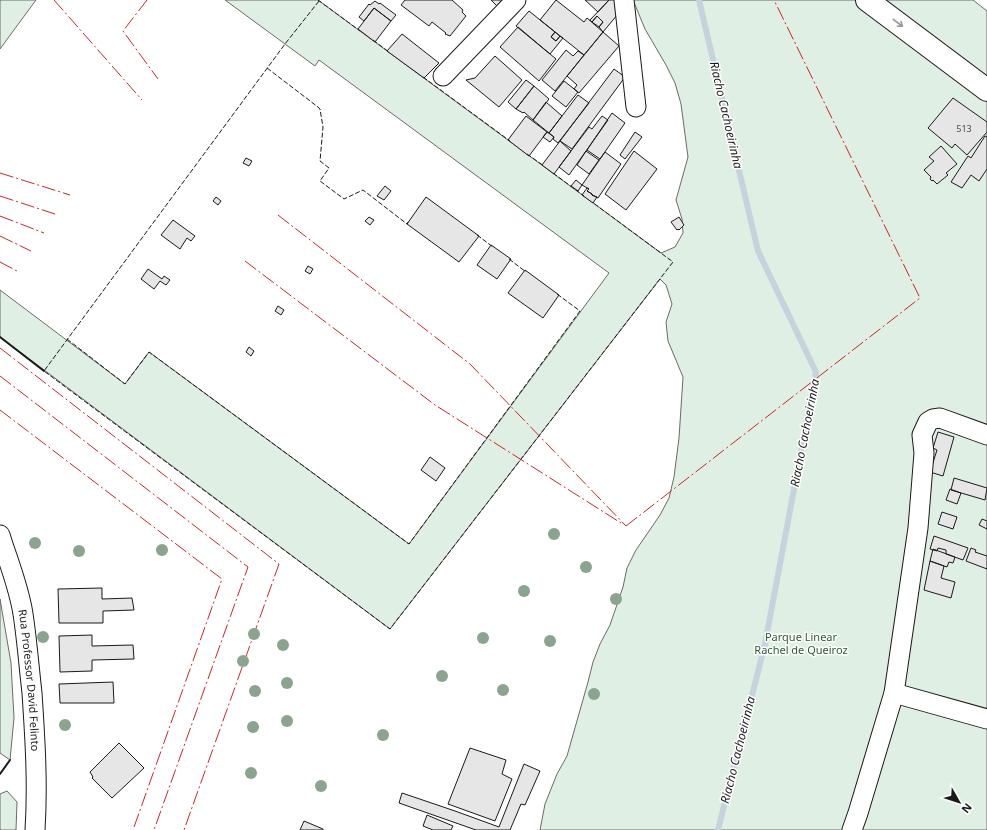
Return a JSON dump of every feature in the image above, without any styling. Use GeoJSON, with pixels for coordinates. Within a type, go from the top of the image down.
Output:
{"type":"FeatureCollection","features":[{"type":"Feature","properties":{"kind":"main road"},"geometry":{"type":"LineString","coordinates":[[867,0],[987,90]]}},
{"type":"Feature","properties":{"kind":"street"},"geometry":{"type":"LineString","coordinates":[[443,76],[516,0]]}},
{"type":"Feature","properties":{"kind":"street"},"geometry":{"type":"LineString","coordinates":[[624,0],[636,107]]}},
{"type":"Feature","properties":{"kind":"street"},"geometry":{"type":"LineString","coordinates":[[852,830],[894,693],[918,528],[924,453],[922,436],[924,429],[928,422],[933,419],[940,418],[987,435]]}},
{"type":"Feature","properties":{"kind":"street","name":"Rua Professor David Felinto"},"geometry":{"type":"LineString","coordinates":[[0,535],[13,574],[23,613],[29,660],[35,731],[35,830]]}},
{"type":"Feature","properties":{"kind":"street"},"geometry":{"type":"LineString","coordinates":[[894,693],[987,719]]}},
{"type":"Feature","properties":{"kind":"green space"},"geometry":{"type":"Polygon","coordinates":[[[0,0],[36,0],[0,49],[0,0]]]}},
{"type":"Feature","properties":{"kind":"green space","name":"Parque Linear Rachel de Queiroz"},"geometry":{"type":"Polygon","coordinates":[[[225,0],[318,0],[661,253],[675,247],[683,233],[682,219],[676,200],[688,157],[681,104],[675,83],[645,29],[633,0],[973,0],[987,11],[987,830],[540,830],[545,804],[557,774],[567,756],[593,662],[610,625],[623,587],[627,568],[636,550],[660,515],[669,498],[674,477],[679,438],[683,377],[668,341],[666,322],[672,304],[666,285],[660,279],[390,629],[0,337],[0,290],[125,384],[149,352],[409,544],[609,273],[319,60],[315,66],[225,0]]]}},
{"type":"Feature","properties":{"kind":"green space"},"geometry":{"type":"Polygon","coordinates":[[[0,599],[11,663],[14,718],[10,760],[0,753],[0,599]]]}},
{"type":"Feature","properties":{"kind":"green space"},"geometry":{"type":"Polygon","coordinates":[[[7,791],[17,802],[16,830],[0,830],[0,794],[7,791]]]}},
{"type":"Feature","properties":{"kind":"building"},"geometry":{"type":"Polygon","coordinates":[[[405,0],[452,0],[463,10],[462,12],[466,16],[450,36],[445,34],[446,33],[432,22],[429,26],[401,5],[405,0]]]}},
{"type":"Feature","properties":{"kind":"building"},"geometry":{"type":"Polygon","coordinates":[[[491,0],[502,0],[497,6],[491,0]]]}},
{"type":"Feature","properties":{"kind":"building"},"geometry":{"type":"Polygon","coordinates":[[[556,0],[584,22],[587,18],[603,32],[584,55],[540,20],[556,0]]]}},
{"type":"Feature","properties":{"kind":"building"},"geometry":{"type":"Polygon","coordinates":[[[585,0],[609,0],[598,12],[585,0]]]}},
{"type":"Feature","properties":{"kind":"building"},"geometry":{"type":"Polygon","coordinates":[[[609,0],[621,0],[623,8],[603,32],[599,27],[603,22],[597,16],[592,22],[590,20],[609,0]]]}},
{"type":"Feature","properties":{"kind":"building"},"geometry":{"type":"Polygon","coordinates":[[[375,1],[396,15],[391,21],[374,8],[364,21],[359,17],[369,4],[370,5],[375,1]]]}},
{"type":"Feature","properties":{"kind":"building"},"geometry":{"type":"Polygon","coordinates":[[[374,8],[391,21],[375,42],[358,29],[374,8]]]}},
{"type":"Feature","properties":{"kind":"building"},"geometry":{"type":"Polygon","coordinates":[[[529,11],[555,32],[551,37],[556,41],[560,36],[563,38],[550,54],[516,26],[529,11]]]}},
{"type":"Feature","properties":{"kind":"building"},"geometry":{"type":"Polygon","coordinates":[[[597,16],[603,22],[599,27],[592,22],[597,16]]]}},
{"type":"Feature","properties":{"kind":"building"},"geometry":{"type":"Polygon","coordinates":[[[518,27],[556,59],[539,81],[500,47],[518,27]]]}},
{"type":"Feature","properties":{"kind":"building"},"geometry":{"type":"Polygon","coordinates":[[[555,32],[560,36],[556,41],[551,37],[555,32]]]}},
{"type":"Feature","properties":{"kind":"building"},"geometry":{"type":"Polygon","coordinates":[[[603,32],[619,46],[579,93],[574,89],[577,85],[567,76],[603,32]]]}},
{"type":"Feature","properties":{"kind":"building"},"geometry":{"type":"Polygon","coordinates":[[[402,34],[439,63],[424,78],[387,51],[402,34]]]}},
{"type":"Feature","properties":{"kind":"building"},"geometry":{"type":"Polygon","coordinates":[[[566,50],[573,56],[578,51],[584,55],[555,91],[542,80],[566,50]]]}},
{"type":"Feature","properties":{"kind":"building"},"geometry":{"type":"Polygon","coordinates":[[[495,56],[522,80],[499,107],[466,80],[475,78],[495,56]]]}},
{"type":"Feature","properties":{"kind":"building"},"geometry":{"type":"Polygon","coordinates":[[[614,69],[625,77],[572,149],[560,141],[614,69]]]}},
{"type":"Feature","properties":{"kind":"building"},"geometry":{"type":"Polygon","coordinates":[[[526,80],[534,86],[516,109],[508,102],[526,80]]]}},
{"type":"Feature","properties":{"kind":"building"},"geometry":{"type":"Polygon","coordinates":[[[564,81],[578,92],[566,107],[552,96],[564,81]]]}},
{"type":"Feature","properties":{"kind":"building"},"geometry":{"type":"Polygon","coordinates":[[[534,86],[549,99],[533,120],[524,112],[523,113],[516,109],[534,86]]]}},
{"type":"Feature","properties":{"kind":"building"},"geometry":{"type":"Polygon","coordinates":[[[578,95],[589,103],[558,143],[549,133],[578,95]]]}},
{"type":"Feature","properties":{"kind":"building"},"geometry":{"type":"Polygon","coordinates":[[[953,98],[987,122],[987,132],[967,155],[955,144],[952,148],[928,128],[953,98]]]}},
{"type":"Feature","properties":{"kind":"building"},"geometry":{"type":"Polygon","coordinates":[[[546,102],[562,116],[549,133],[533,120],[546,102]]]}},
{"type":"Feature","properties":{"kind":"building"},"geometry":{"type":"Polygon","coordinates":[[[612,113],[625,123],[600,159],[587,150],[612,113]]]}},
{"type":"Feature","properties":{"kind":"building"},"geometry":{"type":"Polygon","coordinates":[[[526,116],[547,132],[529,156],[508,140],[526,116]]]}},
{"type":"Feature","properties":{"kind":"building"},"geometry":{"type":"Polygon","coordinates":[[[602,116],[608,120],[569,175],[559,167],[589,127],[592,129],[602,116]]]}},
{"type":"Feature","properties":{"kind":"building"},"geometry":{"type":"Polygon","coordinates":[[[547,132],[554,137],[550,142],[543,137],[547,132]]]}},
{"type":"Feature","properties":{"kind":"building"},"geometry":{"type":"Polygon","coordinates":[[[635,132],[642,137],[625,159],[620,155],[635,132]]]}},
{"type":"Feature","properties":{"kind":"building"},"geometry":{"type":"Polygon","coordinates":[[[985,136],[987,137],[987,169],[979,181],[971,175],[962,188],[951,182],[968,156],[971,158],[985,136]]]}},
{"type":"Feature","properties":{"kind":"building"},"geometry":{"type":"Polygon","coordinates":[[[560,141],[571,151],[554,174],[542,165],[560,141]]]}},
{"type":"Feature","properties":{"kind":"building"},"geometry":{"type":"Polygon","coordinates":[[[941,146],[957,164],[946,173],[948,175],[937,184],[930,179],[931,177],[924,170],[934,161],[929,157],[941,146]]]}},
{"type":"Feature","properties":{"kind":"building"},"geometry":{"type":"Polygon","coordinates":[[[586,151],[599,160],[589,174],[577,165],[586,151]]]}},
{"type":"Feature","properties":{"kind":"building"},"geometry":{"type":"Polygon","coordinates":[[[634,151],[657,169],[626,210],[605,194],[634,151]]]}},
{"type":"Feature","properties":{"kind":"building"},"geometry":{"type":"Polygon","coordinates":[[[605,152],[621,164],[598,198],[587,191],[589,189],[582,185],[605,152]]]}},
{"type":"Feature","properties":{"kind":"building"},"geometry":{"type":"Polygon","coordinates":[[[246,158],[252,161],[249,166],[243,163],[246,158]]]}},
{"type":"Feature","properties":{"kind":"building"},"geometry":{"type":"Polygon","coordinates":[[[576,180],[582,185],[578,191],[571,186],[576,180]]]}},
{"type":"Feature","properties":{"kind":"building"},"geometry":{"type":"Polygon","coordinates":[[[385,186],[391,191],[384,200],[377,196],[385,186]]]}},
{"type":"Feature","properties":{"kind":"building"},"geometry":{"type":"Polygon","coordinates":[[[587,188],[589,189],[587,191],[597,197],[593,203],[582,195],[587,188]]]}},
{"type":"Feature","properties":{"kind":"building"},"geometry":{"type":"Polygon","coordinates":[[[216,197],[221,201],[218,205],[213,201],[216,197]]]}},
{"type":"Feature","properties":{"kind":"building"},"geometry":{"type":"Polygon","coordinates":[[[426,197],[479,236],[459,262],[407,224],[426,197]]]}},
{"type":"Feature","properties":{"kind":"building"},"geometry":{"type":"Polygon","coordinates":[[[369,217],[374,220],[370,225],[365,221],[369,217]]]}},
{"type":"Feature","properties":{"kind":"building"},"geometry":{"type":"Polygon","coordinates":[[[679,217],[684,225],[677,230],[671,222],[679,217]]]}},
{"type":"Feature","properties":{"kind":"building"},"geometry":{"type":"Polygon","coordinates":[[[173,220],[195,236],[191,241],[187,238],[180,249],[161,235],[173,220]]]}},
{"type":"Feature","properties":{"kind":"building"},"geometry":{"type":"Polygon","coordinates":[[[491,245],[511,259],[497,279],[477,265],[491,245]]]}},
{"type":"Feature","properties":{"kind":"building"},"geometry":{"type":"Polygon","coordinates":[[[308,266],[313,269],[310,274],[305,271],[308,266]]]}},
{"type":"Feature","properties":{"kind":"building"},"geometry":{"type":"Polygon","coordinates":[[[148,269],[162,279],[164,276],[170,280],[166,285],[160,281],[154,289],[141,279],[148,269]]]}},
{"type":"Feature","properties":{"kind":"building"},"geometry":{"type":"Polygon","coordinates":[[[525,270],[559,295],[543,318],[508,293],[525,270]]]}},
{"type":"Feature","properties":{"kind":"building"},"geometry":{"type":"Polygon","coordinates":[[[278,306],[284,310],[281,315],[275,311],[278,306]]]}},
{"type":"Feature","properties":{"kind":"building"},"geometry":{"type":"Polygon","coordinates":[[[249,347],[254,351],[251,356],[246,352],[249,347]]]}},
{"type":"Feature","properties":{"kind":"building"},"geometry":{"type":"Polygon","coordinates":[[[938,432],[954,437],[943,476],[930,472],[937,450],[933,448],[938,432]]]}},
{"type":"Feature","properties":{"kind":"building"},"geometry":{"type":"Polygon","coordinates":[[[430,457],[445,468],[436,481],[421,470],[430,457]]]}},
{"type":"Feature","properties":{"kind":"building"},"geometry":{"type":"Polygon","coordinates":[[[954,478],[987,488],[985,500],[951,490],[954,478]]]}},
{"type":"Feature","properties":{"kind":"building"},"geometry":{"type":"Polygon","coordinates":[[[950,489],[961,493],[957,504],[946,500],[950,489]]]}},
{"type":"Feature","properties":{"kind":"building"},"geometry":{"type":"Polygon","coordinates":[[[942,512],[957,517],[953,529],[938,524],[942,512]]]}},
{"type":"Feature","properties":{"kind":"building"},"geometry":{"type":"Polygon","coordinates":[[[982,519],[987,521],[987,529],[979,525],[982,519]]]}},
{"type":"Feature","properties":{"kind":"building"},"geometry":{"type":"Polygon","coordinates":[[[934,536],[968,548],[963,560],[946,554],[946,550],[938,548],[937,551],[930,549],[934,536]]]}},
{"type":"Feature","properties":{"kind":"building"},"geometry":{"type":"Polygon","coordinates":[[[971,548],[976,550],[975,552],[987,556],[987,569],[966,561],[971,548]]]}},
{"type":"Feature","properties":{"kind":"building"},"geometry":{"type":"Polygon","coordinates":[[[933,549],[955,557],[953,563],[949,562],[947,567],[930,561],[933,549]]]}},
{"type":"Feature","properties":{"kind":"building"},"geometry":{"type":"Polygon","coordinates":[[[930,561],[944,566],[941,578],[955,582],[951,598],[924,590],[930,561]]]}},
{"type":"Feature","properties":{"kind":"building"},"geometry":{"type":"Polygon","coordinates":[[[102,588],[102,599],[132,598],[134,610],[103,611],[103,623],[59,623],[58,589],[102,588]]]}},
{"type":"Feature","properties":{"kind":"building"},"geometry":{"type":"Polygon","coordinates":[[[92,635],[92,646],[133,645],[134,659],[92,660],[92,671],[60,672],[59,636],[92,635]]]}},
{"type":"Feature","properties":{"kind":"building"},"geometry":{"type":"Polygon","coordinates":[[[113,682],[114,703],[60,703],[59,684],[113,682]]]}},
{"type":"Feature","properties":{"kind":"building"},"geometry":{"type":"Polygon","coordinates":[[[119,743],[144,768],[112,798],[92,778],[93,777],[90,772],[119,743]]]}},
{"type":"Feature","properties":{"kind":"building"},"geometry":{"type":"Polygon","coordinates":[[[470,748],[506,760],[502,774],[512,779],[495,821],[448,804],[470,748]]]}},
{"type":"Feature","properties":{"kind":"building"},"geometry":{"type":"Polygon","coordinates":[[[524,764],[540,771],[525,805],[521,804],[510,830],[476,830],[399,803],[402,793],[499,827],[524,764]]]}},
{"type":"Feature","properties":{"kind":"building"},"geometry":{"type":"Polygon","coordinates":[[[427,815],[453,826],[451,830],[433,830],[423,826],[427,815]]]}},
{"type":"Feature","properties":{"kind":"building"},"geometry":{"type":"Polygon","coordinates":[[[304,821],[323,829],[323,830],[300,830],[304,821]]]}},
{"type":"Feature","properties":{"kind":"waterway","name":"Riacho Cachoeirinha"},"geometry":{"type":"LineString","coordinates":[[699,0],[758,251],[816,372],[765,644],[718,830]]}},
{"type":"Feature","properties":{"kind":"fence"},"geometry":{"type":"LineString","coordinates":[[318,0],[360,31]]}},
{"type":"Feature","properties":{"kind":"fence"},"geometry":{"type":"LineString","coordinates":[[319,1],[285,44],[44,371],[390,629],[673,262],[592,202]]}},
{"type":"Feature","properties":{"kind":"fence"},"geometry":{"type":"LineString","coordinates":[[373,40],[389,52]]}},
{"type":"Feature","properties":{"kind":"fence"},"geometry":{"type":"LineString","coordinates":[[267,68],[320,109],[323,127],[320,161],[329,168],[320,181],[344,199],[363,190],[407,224],[408,222]]}},
{"type":"Feature","properties":{"kind":"fence"},"geometry":{"type":"LineString","coordinates":[[423,77],[510,141]]}},
{"type":"Feature","properties":{"kind":"fence"},"geometry":{"type":"LineString","coordinates":[[527,154],[544,166]]}},
{"type":"Feature","properties":{"kind":"fence"},"geometry":{"type":"LineString","coordinates":[[553,173],[584,196]]}},
{"type":"Feature","properties":{"kind":"fence"},"geometry":{"type":"LineString","coordinates":[[477,235],[493,247]]}},
{"type":"Feature","properties":{"kind":"fence"},"geometry":{"type":"LineString","coordinates":[[509,259],[526,272]]}},
{"type":"Feature","properties":{"kind":"fence"},"geometry":{"type":"LineString","coordinates":[[67,339],[125,384],[149,352],[409,544],[580,311],[557,294]]}},
{"type":"Feature","properties":{"kind":"wall"},"geometry":{"type":"LineString","coordinates":[[0,337],[44,371]]}},
{"type":"Feature","properties":{"kind":"wall"},"geometry":{"type":"LineString","coordinates":[[0,774],[10,760]]}},
{"type":"Feature","properties":{"kind":"power"},"geometry":{"type":"LineString","coordinates":[[54,0],[142,100]]}},
{"type":"Feature","properties":{"kind":"power"},"geometry":{"type":"LineString","coordinates":[[147,0],[123,31],[158,79]]}},
{"type":"Feature","properties":{"kind":"power"},"geometry":{"type":"LineString","coordinates":[[626,526],[920,298],[774,0]]}},
{"type":"Feature","properties":{"kind":"power"},"geometry":{"type":"LineString","coordinates":[[0,173],[70,195]]}},
{"type":"Feature","properties":{"kind":"power"},"geometry":{"type":"LineString","coordinates":[[0,196],[58,215]]}},
{"type":"Feature","properties":{"kind":"power"},"geometry":{"type":"LineString","coordinates":[[278,215],[470,364],[626,526]]}},
{"type":"Feature","properties":{"kind":"power"},"geometry":{"type":"LineString","coordinates":[[0,216],[44,233]]}},
{"type":"Feature","properties":{"kind":"power"},"geometry":{"type":"LineString","coordinates":[[0,236],[31,251]]}},
{"type":"Feature","properties":{"kind":"power"},"geometry":{"type":"LineString","coordinates":[[245,261],[435,405],[621,523]]}},
{"type":"Feature","properties":{"kind":"power"},"geometry":{"type":"LineString","coordinates":[[0,262],[17,271]]}},
{"type":"Feature","properties":{"kind":"power"},"geometry":{"type":"LineString","coordinates":[[0,348],[279,564],[184,830]]}},
{"type":"Feature","properties":{"kind":"power"},"geometry":{"type":"LineString","coordinates":[[0,376],[248,567],[154,830]]}},
{"type":"Feature","properties":{"kind":"power"},"geometry":{"type":"LineString","coordinates":[[0,410],[222,579],[133,830]]}}]}
